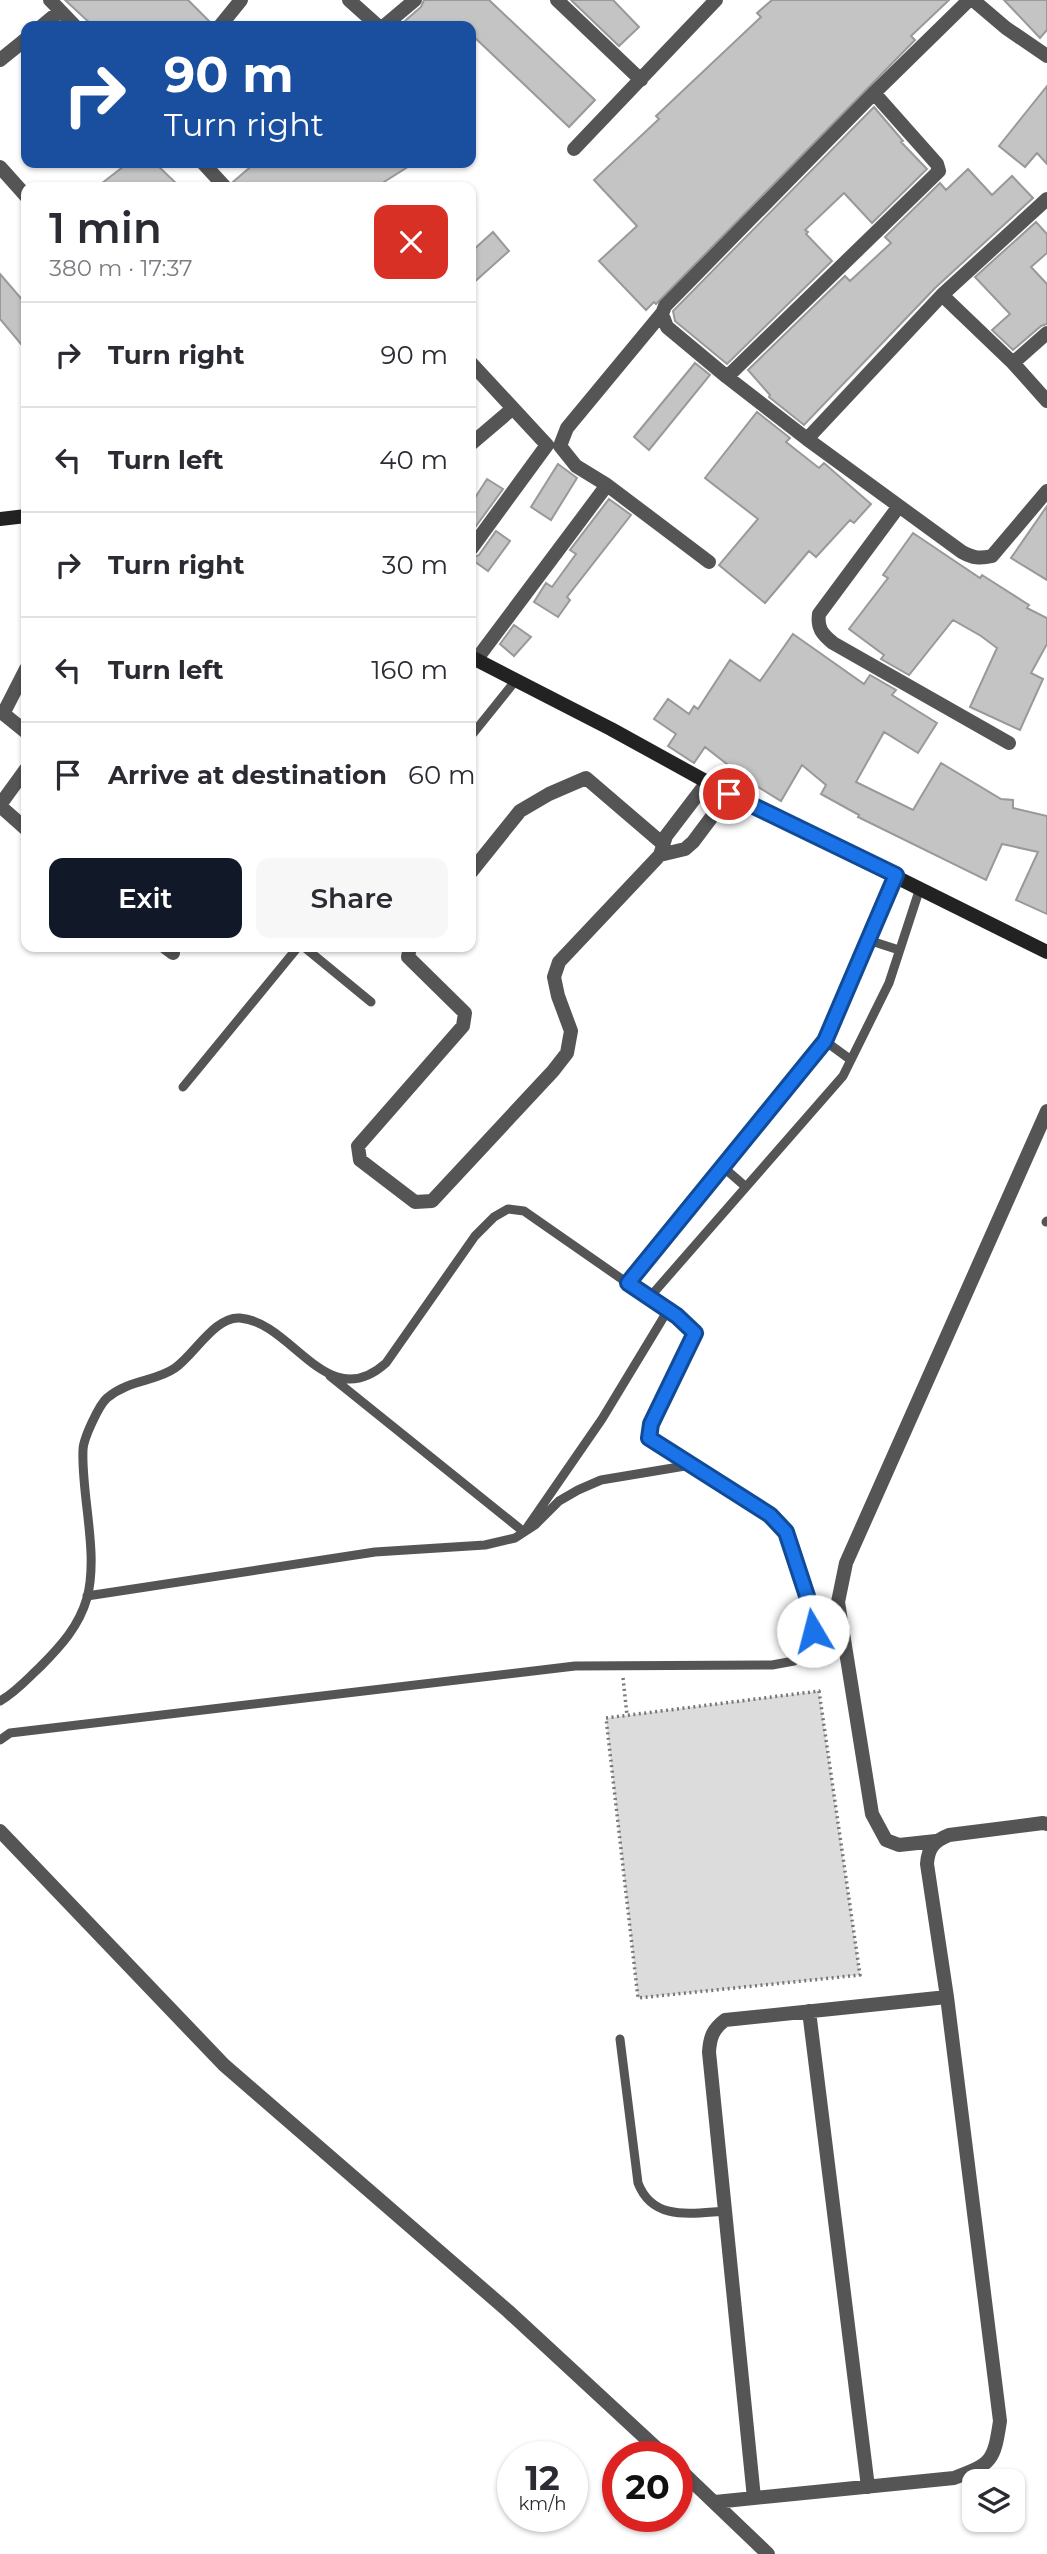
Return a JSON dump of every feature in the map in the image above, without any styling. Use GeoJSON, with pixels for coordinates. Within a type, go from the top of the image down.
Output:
{"type":"FeatureCollection","features":[{"type":"Feature","properties":{"kind":"street"},"geometry":{"type":"LineString","coordinates":[[50,0],[70,21]]}},
{"type":"Feature","properties":{"kind":"street"},"geometry":{"type":"LineString","coordinates":[[224,21],[241,0]]}},
{"type":"Feature","properties":{"kind":"street"},"geometry":{"type":"LineString","coordinates":[[349,0],[372,21]]}},
{"type":"Feature","properties":{"kind":"street"},"geometry":{"type":"LineString","coordinates":[[390,21],[415,0]]}},
{"type":"Feature","properties":{"kind":"street"},"geometry":{"type":"LineString","coordinates":[[557,0],[641,80]]}},
{"type":"Feature","properties":{"kind":"street"},"geometry":{"type":"LineString","coordinates":[[574,149],[716,0]]}},
{"type":"Feature","properties":{"kind":"street"},"geometry":{"type":"LineString","coordinates":[[1047,56],[971,0],[874,93],[664,306],[663,312],[667,327],[727,377],[962,552],[981,559],[992,556],[1047,491]]}},
{"type":"Feature","properties":{"kind":"street"},"geometry":{"type":"LineString","coordinates":[[48,21],[61,11]]}},
{"type":"Feature","properties":{"kind":"street"},"geometry":{"type":"LineString","coordinates":[[0,60],[21,43]]}},
{"type":"Feature","properties":{"kind":"street"},"geometry":{"type":"LineString","coordinates":[[727,377],[939,171],[937,164],[874,93]]}},
{"type":"Feature","properties":{"kind":"street"},"geometry":{"type":"LineString","coordinates":[[0,167],[21,191]]}},
{"type":"Feature","properties":{"kind":"street"},"geometry":{"type":"LineString","coordinates":[[807,439],[942,295],[1047,199]]}},
{"type":"Feature","properties":{"kind":"street"},"geometry":{"type":"LineString","coordinates":[[942,295],[1013,363],[1047,401]]}},
{"type":"Feature","properties":{"kind":"street"},"geometry":{"type":"LineString","coordinates":[[663,312],[567,428],[560,446],[576,466],[607,485],[709,562]]}},
{"type":"Feature","properties":{"kind":"street"},"geometry":{"type":"LineString","coordinates":[[1013,363],[1047,333]]}},
{"type":"Feature","properties":{"kind":"street"},"geometry":{"type":"LineString","coordinates":[[476,369],[547,445],[476,543]]}},
{"type":"Feature","properties":{"kind":"street"},"geometry":{"type":"LineString","coordinates":[[476,440],[512,409]]}},
{"type":"Feature","properties":{"kind":"street"},"geometry":{"type":"LineString","coordinates":[[476,654],[607,485]]}},
{"type":"Feature","properties":{"kind":"street"},"geometry":{"type":"LineString","coordinates":[[899,506],[819,614],[818,625],[823,635],[833,643],[1009,743]]}},
{"type":"Feature","properties":{"kind":"street"},"geometry":{"type":"LineString","coordinates":[[0,519],[21,517]]}},
{"type":"Feature","properties":{"kind":"street"},"geometry":{"type":"LineString","coordinates":[[476,660],[729,794],[1047,952]]}},
{"type":"Feature","properties":{"kind":"street"},"geometry":{"type":"LineString","coordinates":[[21,678],[2,712],[21,728]]}},
{"type":"Feature","properties":{"kind":"street"},"geometry":{"type":"LineString","coordinates":[[21,776],[0,806],[21,825]]}},
{"type":"Feature","properties":{"kind":"street"},"geometry":{"type":"LineString","coordinates":[[476,866],[520,811],[550,794],[586,779],[661,850],[685,849],[729,794]]}},
{"type":"Feature","properties":{"kind":"street"},"geometry":{"type":"LineString","coordinates":[[409,952],[408,957],[465,1013],[463,1026],[358,1146],[360,1160],[415,1202],[432,1201],[567,1053],[571,1031],[554,977],[559,962],[661,850],[666,836],[708,781]]}},
{"type":"Feature","properties":{"kind":"street"},"geometry":{"type":"LineString","coordinates":[[1047,1111],[846,1563],[838,1602],[872,1814],[887,1840],[899,1845],[936,1841],[967,1831],[1042,1823],[1047,1825]]}},
{"type":"Feature","properties":{"kind":"street"},"geometry":{"type":"LineString","coordinates":[[0,1831],[224,2065],[508,2311],[649,2441]]}},
{"type":"Feature","properties":{"kind":"street"},"geometry":{"type":"LineString","coordinates":[[715,2502],[954,2478],[976,2470],[991,2460],[997,2445],[1000,2421],[928,1864],[928,1853],[936,1841]]}},
{"type":"Feature","properties":{"kind":"street"},"geometry":{"type":"LineString","coordinates":[[754,2498],[709,2052],[710,2039],[716,2027],[725,2020],[947,1997]]}},
{"type":"Feature","properties":{"kind":"street"},"geometry":{"type":"LineString","coordinates":[[809,2011],[868,2487]]}},
{"type":"Feature","properties":{"kind":"street"},"geometry":{"type":"LineString","coordinates":[[693,2482],[768,2554]]}},
{"type":"Feature","properties":{"kind":"lane"},"geometry":{"type":"LineString","coordinates":[[476,730],[516,680]]}},
{"type":"Feature","properties":{"kind":"lane"},"geometry":{"type":"LineString","coordinates":[[628,1283],[825,1041],[896,875]]}},
{"type":"Feature","properties":{"kind":"lane"},"geometry":{"type":"LineString","coordinates":[[649,1297],[843,1076],[889,983],[920,888]]}},
{"type":"Feature","properties":{"kind":"lane"},"geometry":{"type":"LineString","coordinates":[[868,940],[899,950]]}},
{"type":"Feature","properties":{"kind":"lane"},"geometry":{"type":"LineString","coordinates":[[183,1087],[294,952]]}},
{"type":"Feature","properties":{"kind":"lane"},"geometry":{"type":"LineString","coordinates":[[310,952],[371,1002]]}},
{"type":"Feature","properties":{"kind":"lane"},"geometry":{"type":"LineString","coordinates":[[825,1041],[851,1060]]}},
{"type":"Feature","properties":{"kind":"lane"},"geometry":{"type":"LineString","coordinates":[[723,1167],[746,1187]]}},
{"type":"Feature","properties":{"kind":"lane"},"geometry":{"type":"LineString","coordinates":[[0,1740],[10,1733],[575,1666],[772,1665],[794,1661],[807,1646],[813,1631],[808,1599],[786,1532],[770,1515],[649,1438],[651,1424],[695,1333],[668,1310],[524,1211],[508,1209],[494,1217],[475,1236],[386,1363],[372,1376],[351,1378],[329,1375]]}},
{"type":"Feature","properties":{"kind":"lane"},"geometry":{"type":"LineString","coordinates":[[524,1532],[602,1419],[668,1310]]}},
{"type":"Feature","properties":{"kind":"lane"},"geometry":{"type":"LineString","coordinates":[[0,1701],[11,1695],[61,1646],[77,1625],[87,1596],[90,1572],[83,1447],[104,1400],[122,1386],[174,1369],[220,1323],[238,1317],[260,1323],[524,1532]]}},
{"type":"Feature","properties":{"kind":"lane"},"geometry":{"type":"LineString","coordinates":[[87,1596],[375,1552],[485,1545],[515,1538],[535,1525],[559,1501],[578,1489],[601,1480],[692,1465]]}},
{"type":"Feature","properties":{"kind":"lane"},"geometry":{"type":"LineString","coordinates":[[620,2039],[638,2183],[643,2196],[666,2211],[682,2214],[726,2211]]}},
{"type":"Feature","properties":{"kind":"path"},"geometry":{"type":"LineString","coordinates":[[621,1665],[627,1715]]}},
{"type":"Feature","properties":{"kind":"path"},"geometry":{"type":"LineString","coordinates":[[819,1691],[860,1975],[638,1998],[606,1718],[627,1715],[819,1691]]}},
{"type":"Feature","properties":{"kind":"shaded area"},"geometry":{"type":"Polygon","coordinates":[[[819,1691],[860,1975],[638,1998],[606,1718],[819,1691]]]}},
{"type":"Feature","properties":{"kind":"building"},"geometry":{"type":"Polygon","coordinates":[[[65,0],[188,0],[209,21],[88,21],[65,0]]]}},
{"type":"Feature","properties":{"kind":"building"},"geometry":{"type":"Polygon","coordinates":[[[424,0],[489,0],[595,100],[569,127],[476,39],[476,21],[405,21],[421,7],[424,0]]]}},
{"type":"Feature","properties":{"kind":"building"},"geometry":{"type":"Polygon","coordinates":[[[571,0],[613,0],[639,27],[619,46],[571,0]]]}},
{"type":"Feature","properties":{"kind":"building"},"geometry":{"type":"Polygon","coordinates":[[[772,0],[949,0],[911,36],[915,40],[656,304],[654,302],[646,310],[599,261],[637,226],[594,180],[659,119],[656,116],[761,17],[757,13],[772,0]]]}},
{"type":"Feature","properties":{"kind":"building"},"geometry":{"type":"Polygon","coordinates":[[[1004,0],[1047,0],[1047,30],[1040,38],[1004,0]]]}},
{"type":"Feature","properties":{"kind":"building"},"geometry":{"type":"Polygon","coordinates":[[[1047,86],[1047,164],[1037,153],[1025,167],[999,146],[1047,86]]]}},
{"type":"Feature","properties":{"kind":"building"},"geometry":{"type":"Polygon","coordinates":[[[874,107],[903,141],[901,142],[927,169],[872,223],[844,193],[805,230],[832,261],[727,364],[675,321],[673,311],[874,107]]]}},
{"type":"Feature","properties":{"kind":"building"},"geometry":{"type":"Polygon","coordinates":[[[122,168],[160,168],[175,182],[103,182],[122,168]]]}},
{"type":"Feature","properties":{"kind":"building"},"geometry":{"type":"Polygon","coordinates":[[[249,168],[406,168],[384,182],[233,182],[249,168]]]}},
{"type":"Feature","properties":{"kind":"building"},"geometry":{"type":"Polygon","coordinates":[[[968,169],[992,195],[1012,176],[1033,198],[935,288],[804,425],[769,397],[748,370],[845,276],[850,281],[891,243],[885,237],[940,183],[946,190],[968,169]]]}},
{"type":"Feature","properties":{"kind":"building"},"geometry":{"type":"Polygon","coordinates":[[[1036,222],[1047,234],[1047,253],[1031,267],[1047,284],[1047,324],[1013,350],[992,330],[1010,314],[975,277],[1036,222]]]}},
{"type":"Feature","properties":{"kind":"building"},"geometry":{"type":"Polygon","coordinates":[[[493,232],[509,251],[476,281],[476,247],[493,232]]]}},
{"type":"Feature","properties":{"kind":"building"},"geometry":{"type":"Polygon","coordinates":[[[0,274],[21,298],[21,344],[0,319],[0,274]]]}},
{"type":"Feature","properties":{"kind":"building"},"geometry":{"type":"Polygon","coordinates":[[[695,363],[710,375],[649,450],[634,437],[695,363]]]}},
{"type":"Feature","properties":{"kind":"building"},"geometry":{"type":"Polygon","coordinates":[[[757,412],[790,438],[786,442],[819,468],[824,463],[871,504],[854,523],[850,520],[816,557],[809,551],[765,603],[719,565],[758,519],[705,478],[757,412]]]}},
{"type":"Feature","properties":{"kind":"building"},"geometry":{"type":"Polygon","coordinates":[[[558,464],[577,478],[551,520],[531,507],[558,464]]]}},
{"type":"Feature","properties":{"kind":"building"},"geometry":{"type":"Polygon","coordinates":[[[487,479],[503,489],[476,526],[476,496],[487,479]]]}},
{"type":"Feature","properties":{"kind":"building"},"geometry":{"type":"Polygon","coordinates":[[[609,499],[631,515],[567,597],[570,600],[558,617],[534,602],[546,583],[552,587],[576,554],[570,550],[609,499]]]}},
{"type":"Feature","properties":{"kind":"building"},"geometry":{"type":"Polygon","coordinates":[[[1047,506],[1047,580],[1011,558],[1047,506]]]}},
{"type":"Feature","properties":{"kind":"building"},"geometry":{"type":"Polygon","coordinates":[[[496,531],[510,541],[488,571],[476,563],[476,556],[496,531]]]}},
{"type":"Feature","properties":{"kind":"building"},"geometry":{"type":"Polygon","coordinates":[[[913,533],[980,578],[982,575],[1029,605],[1027,608],[1047,618],[1047,644],[1031,673],[1043,679],[1020,730],[970,707],[997,648],[981,636],[953,620],[909,675],[881,659],[884,655],[849,629],[888,578],[883,575],[913,533]]]}},
{"type":"Feature","properties":{"kind":"building"},"geometry":{"type":"Polygon","coordinates":[[[514,625],[531,637],[514,656],[500,644],[514,625]]]}},
{"type":"Feature","properties":{"kind":"building"},"geometry":{"type":"Polygon","coordinates":[[[793,634],[864,684],[870,675],[896,690],[892,695],[937,723],[918,753],[884,732],[856,782],[913,810],[941,763],[1001,799],[1013,800],[1013,808],[1047,816],[1047,914],[1016,900],[1038,852],[1002,844],[986,880],[858,817],[859,815],[821,794],[826,785],[802,765],[781,801],[750,782],[705,747],[694,763],[668,746],[676,734],[654,719],[668,699],[689,714],[694,706],[698,709],[730,660],[760,681],[793,634]]]}},
{"type":"Feature","properties":{"kind":"route"},"geometry":{"type":"LineString","coordinates":[[729,794],[896,875],[825,1041],[628,1283],[677,1316],[695,1333],[651,1424],[649,1438],[770,1515],[786,1532],[808,1599],[813,1631]]}}]}
